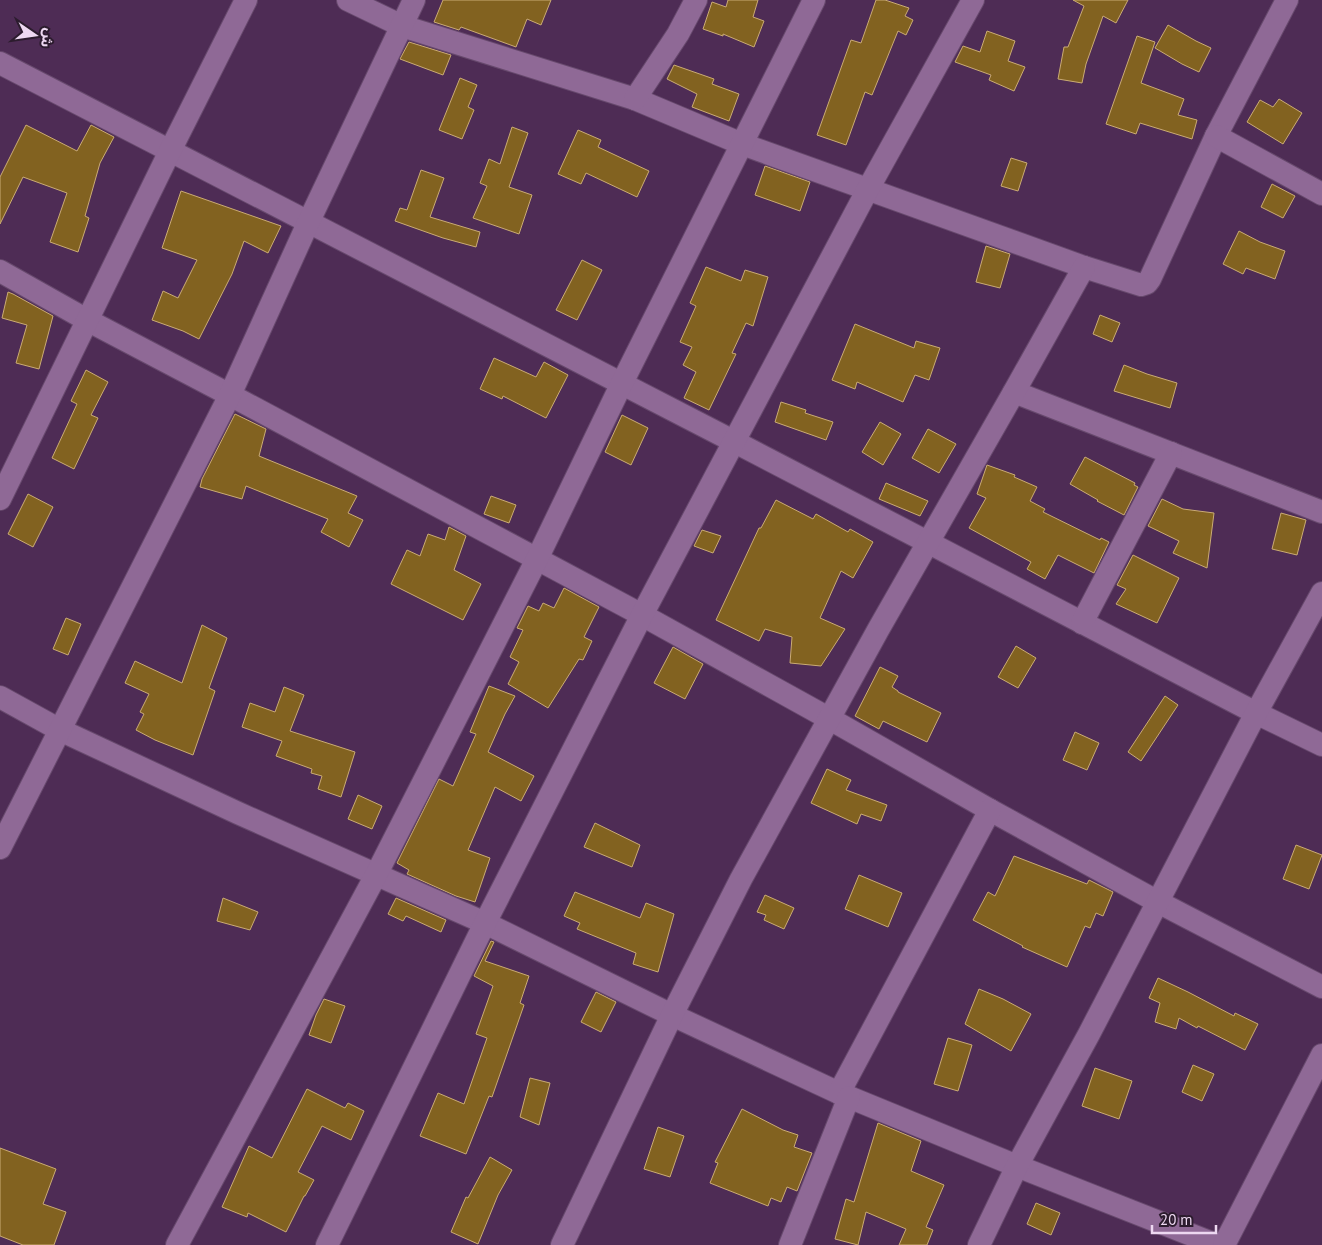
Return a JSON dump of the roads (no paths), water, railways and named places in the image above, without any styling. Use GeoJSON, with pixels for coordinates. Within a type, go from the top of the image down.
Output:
{"type":"FeatureCollection","features":[{"type":"Feature","properties":{"kind":"street"},"geometry":{"type":"LineString","coordinates":[[0,499],[246,0]]}},
{"type":"Feature","properties":{"kind":"street"},"geometry":{"type":"LineString","coordinates":[[348,0],[402,26],[635,99],[742,144],[1084,267],[1141,285],[1150,279],[1216,136],[1287,0]]}},
{"type":"Feature","properties":{"kind":"street"},"geometry":{"type":"LineString","coordinates":[[0,848],[230,395],[414,0]]}},
{"type":"Feature","properties":{"kind":"street"},"geometry":{"type":"LineString","coordinates":[[635,99],[678,34],[696,0]]}},
{"type":"Feature","properties":{"kind":"street"},"geometry":{"type":"LineString","coordinates":[[177,1245],[376,875],[537,559],[622,384],[814,0]]}},
{"type":"Feature","properties":{"kind":"street"},"geometry":{"type":"LineString","coordinates":[[327,1245],[485,923],[642,615],[868,189],[973,0]]}},
{"type":"Feature","properties":{"kind":"street"},"geometry":{"type":"LineString","coordinates":[[0,63],[1256,713],[1322,745]]}},
{"type":"Feature","properties":{"kind":"street"},"geometry":{"type":"LineString","coordinates":[[1216,136],[1322,194]]}},
{"type":"Feature","properties":{"kind":"street"},"geometry":{"type":"LineString","coordinates":[[562,1245],[672,1015],[741,879],[928,542],[1084,267]]}},
{"type":"Feature","properties":{"kind":"street"},"geometry":{"type":"LineString","coordinates":[[0,272],[642,615],[1158,902],[1322,987]]}},
{"type":"Feature","properties":{"kind":"street"},"geometry":{"type":"LineString","coordinates":[[1014,392],[1322,512]]}},
{"type":"Feature","properties":{"kind":"street"},"geometry":{"type":"LineString","coordinates":[[1082,623],[1171,453]]}},
{"type":"Feature","properties":{"kind":"street"},"geometry":{"type":"LineString","coordinates":[[979,1245],[1016,1166],[1089,1034],[1256,713],[1322,593]]}},
{"type":"Feature","properties":{"kind":"street"},"geometry":{"type":"LineString","coordinates":[[0,697],[60,730],[238,813],[485,923],[672,1015],[844,1095],[1016,1166],[1217,1245]]}},
{"type":"Feature","properties":{"kind":"street"},"geometry":{"type":"LineString","coordinates":[[790,1245],[844,1095],[990,810]]}},
{"type":"Feature","properties":{"kind":"street"},"geometry":{"type":"LineString","coordinates":[[1224,1245],[1322,1055]]}}]}
